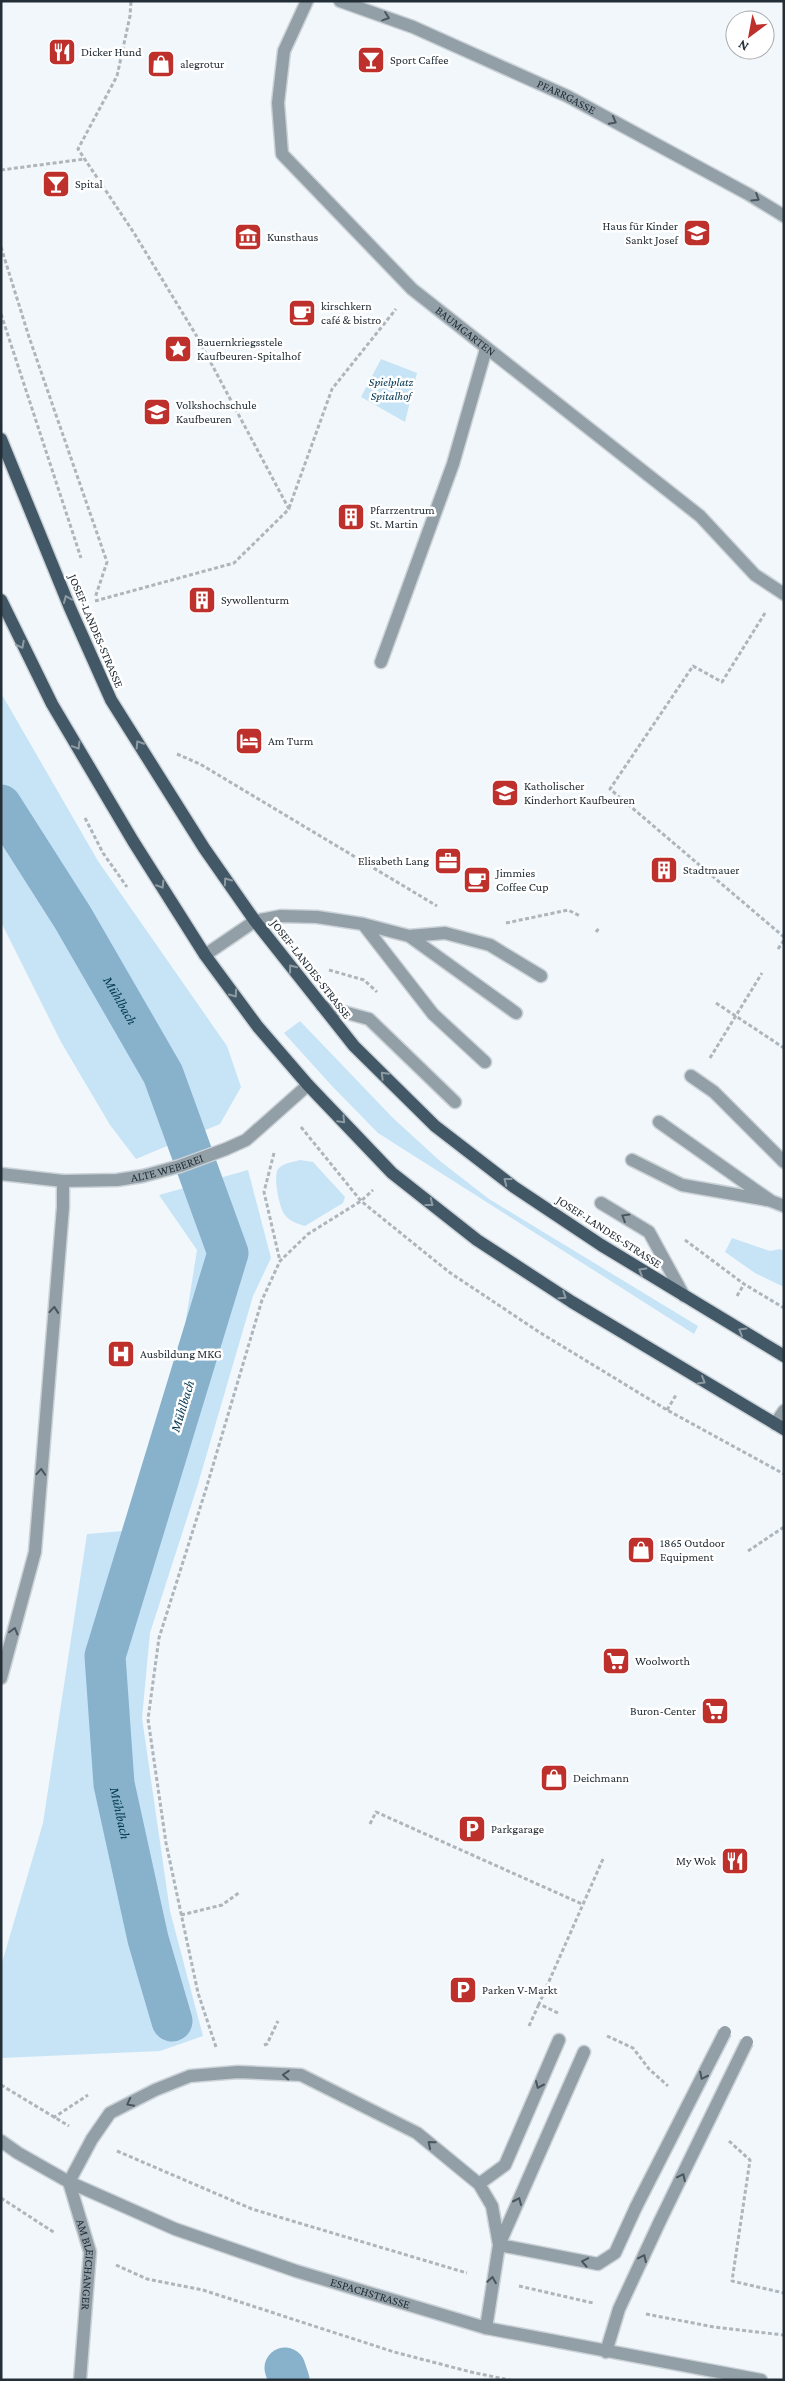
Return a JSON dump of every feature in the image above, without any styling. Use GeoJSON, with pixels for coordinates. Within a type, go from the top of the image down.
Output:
{"type":"FeatureCollection","features":[{"type":"Feature","properties":{"kind":"main road","name":"JOSEF-LANDES-STRASSE"},"geometry":{"type":"LineString","coordinates":[[1,439],[63,590],[111,700],[204,848],[255,921],[354,1046],[435,1126],[514,1187],[601,1245],[784,1356]]}},
{"type":"Feature","properties":{"kind":"main road"},"geometry":{"type":"LineString","coordinates":[[1,600],[52,704],[133,841],[205,955],[258,1027],[308,1085],[392,1173],[477,1240],[572,1302],[779,1427]]}},
{"type":"Feature","properties":{"kind":"street","name":"BAUMGARTEN"},"geometry":{"type":"LineString","coordinates":[[307,1],[284,51],[278,103],[282,154],[412,289],[700,516],[755,575],[781,592]]}},
{"type":"Feature","properties":{"kind":"street","name":"PFARRGASSE"},"geometry":{"type":"LineString","coordinates":[[340,1],[413,27],[567,96],[748,194],[784,216]]}},
{"type":"Feature","properties":{"kind":"street"},"geometry":{"type":"LineString","coordinates":[[381,662],[453,464],[486,349]]}},
{"type":"Feature","properties":{"kind":"street"},"geometry":{"type":"LineString","coordinates":[[205,955],[255,921],[281,916],[317,917],[364,924],[409,936],[445,933],[490,945],[541,976]]}},
{"type":"Feature","properties":{"kind":"street"},"geometry":{"type":"LineString","coordinates":[[364,924],[433,1014],[485,1062]]}},
{"type":"Feature","properties":{"kind":"street"},"geometry":{"type":"LineString","coordinates":[[409,936],[516,1013]]}},
{"type":"Feature","properties":{"kind":"street"},"geometry":{"type":"LineString","coordinates":[[322,1006],[369,1019],[455,1102]]}},
{"type":"Feature","properties":{"kind":"street"},"geometry":{"type":"LineString","coordinates":[[691,1076],[714,1092],[784,1162]]}},
{"type":"Feature","properties":{"kind":"street","name":"ALTE WEBEREI"},"geometry":{"type":"LineString","coordinates":[[1,1174],[63,1181],[117,1180],[143,1176],[226,1149],[246,1140],[308,1085]]}},
{"type":"Feature","properties":{"kind":"street"},"geometry":{"type":"LineString","coordinates":[[659,1122],[772,1201],[784,1206]]}},
{"type":"Feature","properties":{"kind":"street"},"geometry":{"type":"LineString","coordinates":[[632,1160],[682,1185],[772,1201]]}},
{"type":"Feature","properties":{"kind":"street"},"geometry":{"type":"LineString","coordinates":[[1,1678],[36,1552],[63,1207],[63,1181]]}},
{"type":"Feature","properties":{"kind":"street"},"geometry":{"type":"LineString","coordinates":[[601,1203],[649,1232],[684,1296]]}},
{"type":"Feature","properties":{"kind":"street"},"geometry":{"type":"LineString","coordinates":[[779,1427],[784,1411]]}},
{"type":"Feature","properties":{"kind":"street"},"geometry":{"type":"LineString","coordinates":[[499,2245],[598,2264],[615,2253],[636,2207],[726,2032]]}},
{"type":"Feature","properties":{"kind":"street"},"geometry":{"type":"LineString","coordinates":[[479,2184],[505,2165],[559,2040]]}},
{"type":"Feature","properties":{"kind":"street"},"geometry":{"type":"LineString","coordinates":[[606,2352],[618,2308],[747,2042]]}},
{"type":"Feature","properties":{"kind":"street"},"geometry":{"type":"LineString","coordinates":[[486,2328],[499,2245],[584,2052]]}},
{"type":"Feature","properties":{"kind":"street"},"geometry":{"type":"LineString","coordinates":[[69,2182],[92,2139],[110,2113],[155,2090],[190,2076],[238,2072],[301,2075],[417,2132],[479,2184],[492,2206],[499,2245]]}},
{"type":"Feature","properties":{"kind":"street","name":"ESPACHSTRASSE"},"geometry":{"type":"LineString","coordinates":[[1,2141],[18,2154],[69,2182],[175,2228],[296,2271],[486,2328],[761,2380]]}},
{"type":"Feature","properties":{"kind":"street","name":"AM BLEICHANGER"},"geometry":{"type":"LineString","coordinates":[[69,2182],[90,2252],[80,2380]]}},
{"type":"Feature","properties":{"kind":"path"},"geometry":{"type":"LineString","coordinates":[[131,1],[130,16],[117,76],[78,149],[134,233],[196,335],[289,509]]}},
{"type":"Feature","properties":{"kind":"path"},"geometry":{"type":"LineString","coordinates":[[1,170],[85,159]]}},
{"type":"Feature","properties":{"kind":"path"},"geometry":{"type":"LineString","coordinates":[[1,247],[29,337],[107,562],[94,601]]}},
{"type":"Feature","properties":{"kind":"path"},"geometry":{"type":"LineString","coordinates":[[94,601],[234,562],[289,509],[332,389],[412,289]]}},
{"type":"Feature","properties":{"kind":"path"},"geometry":{"type":"LineString","coordinates":[[1,314],[82,561]]}},
{"type":"Feature","properties":{"kind":"path"},"geometry":{"type":"LineString","coordinates":[[778,949],[784,939],[610,789],[693,666],[722,682],[781,592]]}},
{"type":"Feature","properties":{"kind":"path"},"geometry":{"type":"LineString","coordinates":[[92,594],[98,610]]}},
{"type":"Feature","properties":{"kind":"path"},"geometry":{"type":"LineString","coordinates":[[175,753],[200,764],[442,910]]}},
{"type":"Feature","properties":{"kind":"path"},"geometry":{"type":"LineString","coordinates":[[503,924],[568,910],[580,916]]}},
{"type":"Feature","properties":{"kind":"path"},"geometry":{"type":"LineString","coordinates":[[596,932],[599,928]]}},
{"type":"Feature","properties":{"kind":"path"},"geometry":{"type":"LineString","coordinates":[[324,964],[330,971],[364,980],[378,994]]}},
{"type":"Feature","properties":{"kind":"path"},"geometry":{"type":"LineString","coordinates":[[307,988],[330,971]]}},
{"type":"Feature","properties":{"kind":"path"},"geometry":{"type":"LineString","coordinates":[[716,1003],[784,1048]]}},
{"type":"Feature","properties":{"kind":"path"},"geometry":{"type":"LineString","coordinates":[[285,1106],[362,1202],[449,1272],[539,1332],[667,1410],[784,1474]]}},
{"type":"Feature","properties":{"kind":"path"},"geometry":{"type":"LineString","coordinates":[[280,1261],[264,1192],[285,1106]]}},
{"type":"Feature","properties":{"kind":"path"},"geometry":{"type":"LineString","coordinates":[[216,2049],[198,1993],[166,1843],[148,1719],[159,1638],[262,1300],[280,1261],[308,1234],[362,1202],[392,1173]]}},
{"type":"Feature","properties":{"kind":"path"},"geometry":{"type":"LineString","coordinates":[[723,1320],[744,1284],[784,1308]]}},
{"type":"Feature","properties":{"kind":"path"},"geometry":{"type":"LineString","coordinates":[[667,1410],[690,1374]]}},
{"type":"Feature","properties":{"kind":"path"},"geometry":{"type":"LineString","coordinates":[[748,1551],[784,1527]]}},
{"type":"Feature","properties":{"kind":"path"},"geometry":{"type":"LineString","coordinates":[[370,1824],[376,1812],[582,1904]]}},
{"type":"Feature","properties":{"kind":"path"},"geometry":{"type":"LineString","coordinates":[[529,2026],[603,1860]]}},
{"type":"Feature","properties":{"kind":"path"},"geometry":{"type":"LineString","coordinates":[[181,1915],[222,1905],[240,1892]]}},
{"type":"Feature","properties":{"kind":"path"},"geometry":{"type":"LineString","coordinates":[[539,2004],[564,2016]]}},
{"type":"Feature","properties":{"kind":"path"},"geometry":{"type":"LineString","coordinates":[[259,2045],[267,2044],[278,2021]]}},
{"type":"Feature","properties":{"kind":"path"},"geometry":{"type":"LineString","coordinates":[[598,2032],[633,2048],[650,2069],[671,2089]]}},
{"type":"Feature","properties":{"kind":"path"},"geometry":{"type":"LineString","coordinates":[[207,2051],[225,2048]]}},
{"type":"Feature","properties":{"kind":"path"},"geometry":{"type":"LineString","coordinates":[[1,2085],[53,2118],[92,2139],[145,2164],[252,2209],[492,2280],[714,2327],[784,2335]]}},
{"type":"Feature","properties":{"kind":"path"},"geometry":{"type":"LineString","coordinates":[[53,2118],[93,2092]]}},
{"type":"Feature","properties":{"kind":"path"},"geometry":{"type":"LineString","coordinates":[[728,2140],[750,2160],[732,2281],[784,2294]]}},
{"type":"Feature","properties":{"kind":"path"},"geometry":{"type":"LineString","coordinates":[[1,2198],[68,2241],[147,2279],[203,2290],[394,2352],[475,2374],[510,2380]]}},
{"type":"Feature","properties":{"kind":"green space","name":"Spielplatz Spitalhof"},"geometry":{"type":"Polygon","coordinates":[[[381,359],[417,373],[405,422],[361,397],[381,359]]]}},
{"type":"Feature","properties":{"kind":"green space"},"geometry":{"type":"Polygon","coordinates":[[[1,693],[98,861],[227,1046],[241,1087],[220,1124],[136,1159],[110,1125],[61,1042],[1,922],[1,693]]]}},
{"type":"Feature","properties":{"kind":"green space"},"geometry":{"type":"Polygon","coordinates":[[[300,1021],[393,1118],[440,1161],[489,1199],[698,1326],[694,1334],[378,1133],[284,1033],[300,1021]]]}},
{"type":"Feature","properties":{"kind":"green space"},"geometry":{"type":"Polygon","coordinates":[[[300,1160],[313,1162],[345,1197],[343,1203],[305,1226],[291,1221],[285,1215],[276,1185],[278,1169],[285,1164],[300,1160]]]}},
{"type":"Feature","properties":{"kind":"green space"},"geometry":{"type":"Polygon","coordinates":[[[248,1170],[271,1258],[253,1296],[198,1484],[150,1633],[142,1718],[170,1911],[203,2036],[160,2051],[1,2058],[1,1966],[43,1823],[87,1534],[136,1530],[169,1425],[197,1250],[159,1195],[248,1170]]]}},
{"type":"Feature","properties":{"kind":"green space"},"geometry":{"type":"Polygon","coordinates":[[[732,1238],[770,1251],[780,1249],[784,1251],[784,1287],[755,1273],[725,1252],[732,1238]]]}},
{"type":"Feature","properties":{"kind":"waterway","name":"Mühlbach"},"geometry":{"type":"LineString","coordinates":[[1,805],[73,918],[163,1074],[228,1253],[105,1656],[114,1784],[148,1939],[172,2021]]}},
{"type":"Feature","properties":{"kind":"waterway","name":"Mühlbach"},"geometry":{"type":"LineString","coordinates":[[285,2368],[289,2380]]}},
{"type":"Feature","properties":{"kind":"place","name":"Dicker Hund"},"geometry":{"type":"Point","coordinates":[62,52]}},
{"type":"Feature","properties":{"kind":"place","name":"Sport Caffee"},"geometry":{"type":"Point","coordinates":[371,60]}},
{"type":"Feature","properties":{"kind":"place","name":"alegrotur"},"geometry":{"type":"Point","coordinates":[161,64]}},
{"type":"Feature","properties":{"kind":"place","name":"Spital"},"geometry":{"type":"Point","coordinates":[56,184]}},
{"type":"Feature","properties":{"kind":"place","name":"Haus für Kinder Sankt Josef"},"geometry":{"type":"Point","coordinates":[697,233]}},
{"type":"Feature","properties":{"kind":"place","name":"Kunsthaus"},"geometry":{"type":"Point","coordinates":[248,237]}},
{"type":"Feature","properties":{"kind":"place","name":"kirschkern café & bistro"},"geometry":{"type":"Point","coordinates":[302,313]}},
{"type":"Feature","properties":{"kind":"place","name":"Bauernkriegsstele Kaufbeuren-Spitalhof"},"geometry":{"type":"Point","coordinates":[178,349]}},
{"type":"Feature","properties":{"kind":"place","name":"Volkshochschule Kaufbeuren"},"geometry":{"type":"Point","coordinates":[157,412]}},
{"type":"Feature","properties":{"kind":"place","name":"Pfarrzentrum St. Martin"},"geometry":{"type":"Point","coordinates":[351,517]}},
{"type":"Feature","properties":{"kind":"place","name":"Sywollenturm"},"geometry":{"type":"Point","coordinates":[202,600]}},
{"type":"Feature","properties":{"kind":"place","name":"Am Turm"},"geometry":{"type":"Point","coordinates":[249,741]}},
{"type":"Feature","properties":{"kind":"place","name":"Katholischer Kinderhort Kaufbeuren"},"geometry":{"type":"Point","coordinates":[505,793]}},
{"type":"Feature","properties":{"kind":"place","name":"Elisabeth Lang"},"geometry":{"type":"Point","coordinates":[448,861]}},
{"type":"Feature","properties":{"kind":"place","name":"Stadtmauer"},"geometry":{"type":"Point","coordinates":[664,870]}},
{"type":"Feature","properties":{"kind":"place","name":"Jimmies Coffee Cup"},"geometry":{"type":"Point","coordinates":[477,880]}},
{"type":"Feature","properties":{"kind":"place","name":"Ausbildung MKG"},"geometry":{"type":"Point","coordinates":[121,1354]}},
{"type":"Feature","properties":{"kind":"place","name":"1865 Outdoor Equipment"},"geometry":{"type":"Point","coordinates":[641,1550]}},
{"type":"Feature","properties":{"kind":"place","name":"Woolworth"},"geometry":{"type":"Point","coordinates":[616,1661]}},
{"type":"Feature","properties":{"kind":"place","name":"Buron-Center"},"geometry":{"type":"Point","coordinates":[715,1711]}},
{"type":"Feature","properties":{"kind":"place","name":"Deichmann"},"geometry":{"type":"Point","coordinates":[554,1778]}},
{"type":"Feature","properties":{"kind":"place","name":"Parkgarage"},"geometry":{"type":"Point","coordinates":[472,1829]}},
{"type":"Feature","properties":{"kind":"place","name":"My Wok"},"geometry":{"type":"Point","coordinates":[735,1861]}},
{"type":"Feature","properties":{"kind":"place","name":"Parken V-Markt"},"geometry":{"type":"Point","coordinates":[463,1990]}}]}
